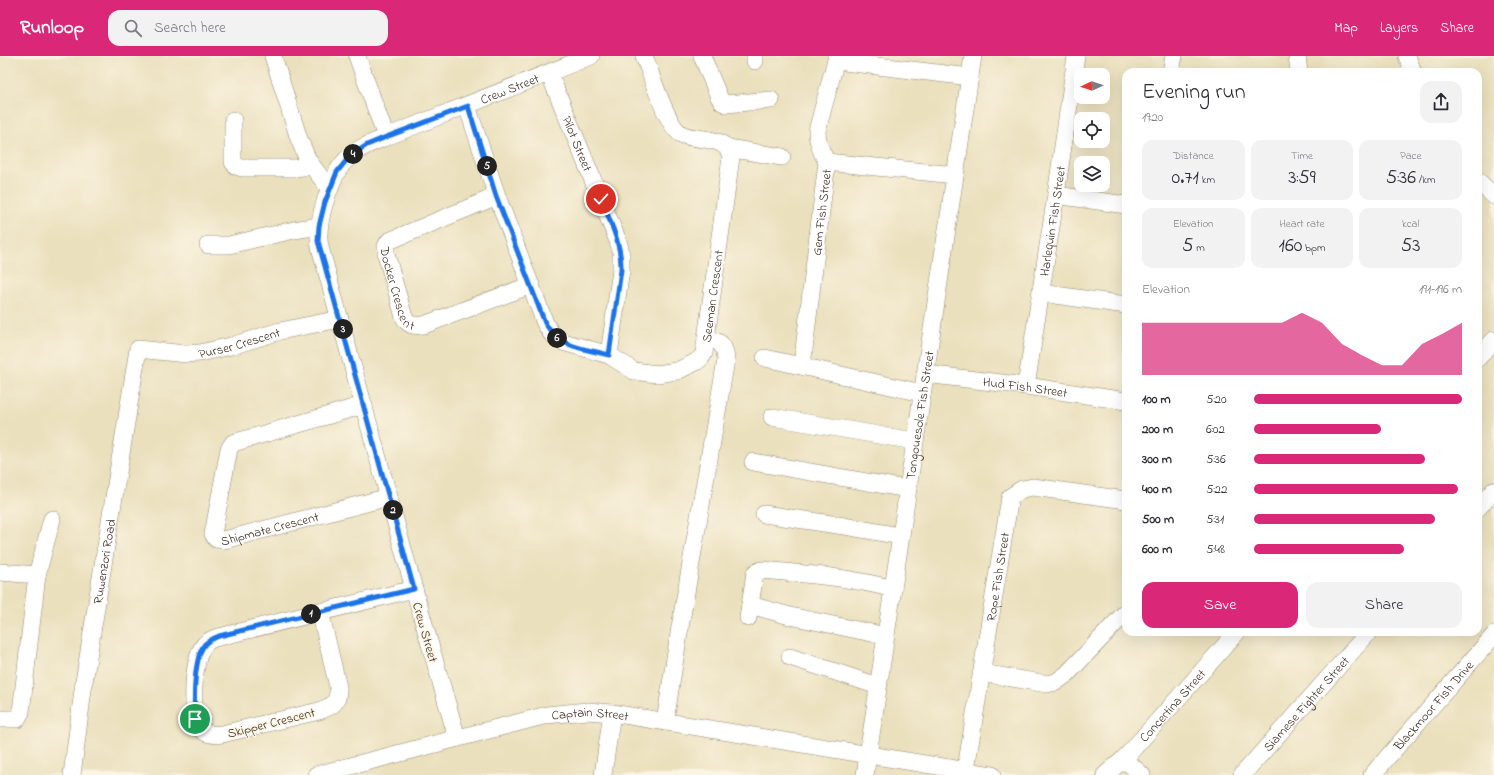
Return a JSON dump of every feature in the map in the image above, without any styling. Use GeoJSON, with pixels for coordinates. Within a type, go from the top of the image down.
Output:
{"type":"FeatureCollection","features":[{"type":"Feature","properties":{"kind":"street"},"geometry":{"type":"LineString","coordinates":[[273,56],[299,139],[312,166],[330,189]]}},
{"type":"Feature","properties":{"kind":"street"},"geometry":{"type":"LineString","coordinates":[[357,56],[386,137]]}},
{"type":"Feature","properties":{"kind":"street","name":"Crew Street"},"geometry":{"type":"LineString","coordinates":[[457,738],[414,589],[318,241],[319,226],[325,202],[337,172],[350,156],[367,145],[591,56]]}},
{"type":"Feature","properties":{"kind":"street"},"geometry":{"type":"LineString","coordinates":[[644,56],[668,118],[676,130],[688,136],[725,146],[782,157]]}},
{"type":"Feature","properties":{"kind":"street"},"geometry":{"type":"LineString","coordinates":[[702,56],[722,102],[726,104],[771,100]]}},
{"type":"Feature","properties":{"kind":"street","name":"Tongouesole Fish Street"},"geometry":{"type":"LineString","coordinates":[[865,775],[973,56]]}},
{"type":"Feature","properties":{"kind":"street","name":"Harlequin Fish Street"},"geometry":{"type":"LineString","coordinates":[[1026,386],[1076,56]]}},
{"type":"Feature","properties":{"kind":"street"},"geometry":{"type":"LineString","coordinates":[[1172,68],[1174,56]]}},
{"type":"Feature","properties":{"kind":"street"},"geometry":{"type":"LineString","coordinates":[[1298,56],[1299,68]]}},
{"type":"Feature","properties":{"kind":"street"},"geometry":{"type":"LineString","coordinates":[[1407,56],[1411,68]]}},
{"type":"Feature","properties":{"kind":"street"},"geometry":{"type":"LineString","coordinates":[[826,162],[820,149],[817,137],[836,58],[970,77]]}},
{"type":"Feature","properties":{"kind":"street","name":"Pilot Street"},"geometry":{"type":"LineString","coordinates":[[549,72],[618,241],[621,252],[621,270],[609,355]]}},
{"type":"Feature","properties":{"kind":"street","name":"Seeman Crescent"},"geometry":{"type":"LineString","coordinates":[[468,106],[496,196],[550,333],[558,340],[568,344],[609,355],[634,371],[657,374],[678,371],[696,362],[701,358],[704,352],[731,156],[725,146]]}},
{"type":"Feature","properties":{"kind":"street"},"geometry":{"type":"LineString","coordinates":[[233,120],[233,162],[236,166],[242,168],[294,168],[312,166]]}},
{"type":"Feature","properties":{"kind":"street","name":"Gem Fish Street"},"geometry":{"type":"LineString","coordinates":[[802,366],[826,162],[955,174]]}},
{"type":"Feature","properties":{"kind":"street"},"geometry":{"type":"LineString","coordinates":[[1482,185],[1494,196]]}},
{"type":"Feature","properties":{"kind":"street"},"geometry":{"type":"LineString","coordinates":[[1056,195],[1122,204]]}},
{"type":"Feature","properties":{"kind":"street","name":"Docker Crescent"},"geometry":{"type":"LineString","coordinates":[[496,196],[389,241],[386,246],[386,254],[404,317],[411,325],[424,325],[531,285]]}},
{"type":"Feature","properties":{"kind":"street"},"geometry":{"type":"LineString","coordinates":[[208,245],[229,245],[294,230],[319,226]]}},
{"type":"Feature","properties":{"kind":"street"},"geometry":{"type":"LineString","coordinates":[[1041,293],[1122,304]]}},
{"type":"Feature","properties":{"kind":"street","name":"Purser Crescent"},"geometry":{"type":"LineString","coordinates":[[138,349],[200,354],[280,331],[340,319]]}},
{"type":"Feature","properties":{"kind":"street"},"geometry":{"type":"LineString","coordinates":[[665,722],[726,360],[725,350],[721,344],[715,340],[706,338]]}},
{"type":"Feature","properties":{"kind":"street"},"geometry":{"type":"LineString","coordinates":[[1482,354],[1494,340]]}},
{"type":"Feature","properties":{"kind":"street","name":"Ruwenzori Road"},"geometry":{"type":"LineString","coordinates":[[72,775],[84,682],[138,349]]}},
{"type":"Feature","properties":{"kind":"street"},"geometry":{"type":"LineString","coordinates":[[764,358],[922,394]]}},
{"type":"Feature","properties":{"kind":"street","name":"Hud Fish Street"},"geometry":{"type":"LineString","coordinates":[[925,374],[1026,386],[1122,400]]}},
{"type":"Feature","properties":{"kind":"street","name":"Shipmate Crescent"},"geometry":{"type":"LineString","coordinates":[[364,406],[233,443],[229,449],[213,534],[216,539],[224,540],[389,497]]}},
{"type":"Feature","properties":{"kind":"street"},"geometry":{"type":"LineString","coordinates":[[772,416],[914,441]]}},
{"type":"Feature","properties":{"kind":"street"},"geometry":{"type":"LineString","coordinates":[[753,462],[907,488]]}},
{"type":"Feature","properties":{"kind":"street","name":"Rope Fish Street"},"geometry":{"type":"LineString","coordinates":[[965,773],[1010,497],[1022,489],[1033,487],[1122,499]]}},
{"type":"Feature","properties":{"kind":"street"},"geometry":{"type":"LineString","coordinates":[[1482,504],[1494,490]]}},
{"type":"Feature","properties":{"kind":"street"},"geometry":{"type":"LineString","coordinates":[[764,514],[900,536]]}},
{"type":"Feature","properties":{"kind":"street"},"geometry":{"type":"LineString","coordinates":[[0,719],[17,719],[22,712],[37,575],[52,519]]}},
{"type":"Feature","properties":{"kind":"street"},"geometry":{"type":"LineString","coordinates":[[886,636],[790,616],[749,612],[755,573],[761,570],[813,575],[873,584],[892,589]]}},
{"type":"Feature","properties":{"kind":"street"},"geometry":{"type":"LineString","coordinates":[[0,572],[37,575]]}},
{"type":"Feature","properties":{"kind":"street","name":"Skipper Crescent"},"geometry":{"type":"LineString","coordinates":[[320,611],[338,687],[336,702],[319,711],[222,734],[211,734],[202,731],[196,724],[195,719],[195,684],[199,657],[205,644],[219,636],[320,611],[414,589]]}},
{"type":"Feature","properties":{"kind":"street"},"geometry":{"type":"LineString","coordinates":[[982,673],[1042,683],[1056,682],[1067,674],[1122,617]]}},
{"type":"Feature","properties":{"kind":"street","name":"Blackmoor Fish Drive"},"geometry":{"type":"LineString","coordinates":[[1372,775],[1494,635]]}},
{"type":"Feature","properties":{"kind":"street","name":"Concertina Street"},"geometry":{"type":"LineString","coordinates":[[1105,775],[1124,759],[1233,636]]}},
{"type":"Feature","properties":{"kind":"street","name":"Siamese Fighter Street"},"geometry":{"type":"LineString","coordinates":[[1242,775],[1365,636]]}},
{"type":"Feature","properties":{"kind":"street"},"geometry":{"type":"LineString","coordinates":[[790,657],[878,686]]}},
{"type":"Feature","properties":{"kind":"street","name":"Captain Street"},"geometry":{"type":"LineString","coordinates":[[316,775],[551,715],[587,711],[612,713],[868,756]]}},
{"type":"Feature","properties":{"kind":"street"},"geometry":{"type":"LineString","coordinates":[[603,775],[612,713]]}},
{"type":"Feature","properties":{"kind":"street"},"geometry":{"type":"LineString","coordinates":[[868,756],[965,773],[992,775]]}},
{"type":"Feature","properties":{"kind":"street"},"geometry":{"type":"LineString","coordinates":[[1124,759],[1142,775]]}},
{"type":"Feature","properties":{"kind":"route"},"geometry":{"type":"LineString","coordinates":[[195,719],[194,706],[197,663],[200,652],[209,641],[219,636],[414,589],[318,241],[320,217],[337,172],[345,160],[367,145],[468,106],[496,196],[550,333],[558,340],[563,342],[609,355],[621,270],[621,252],[601,199]]}}]}
